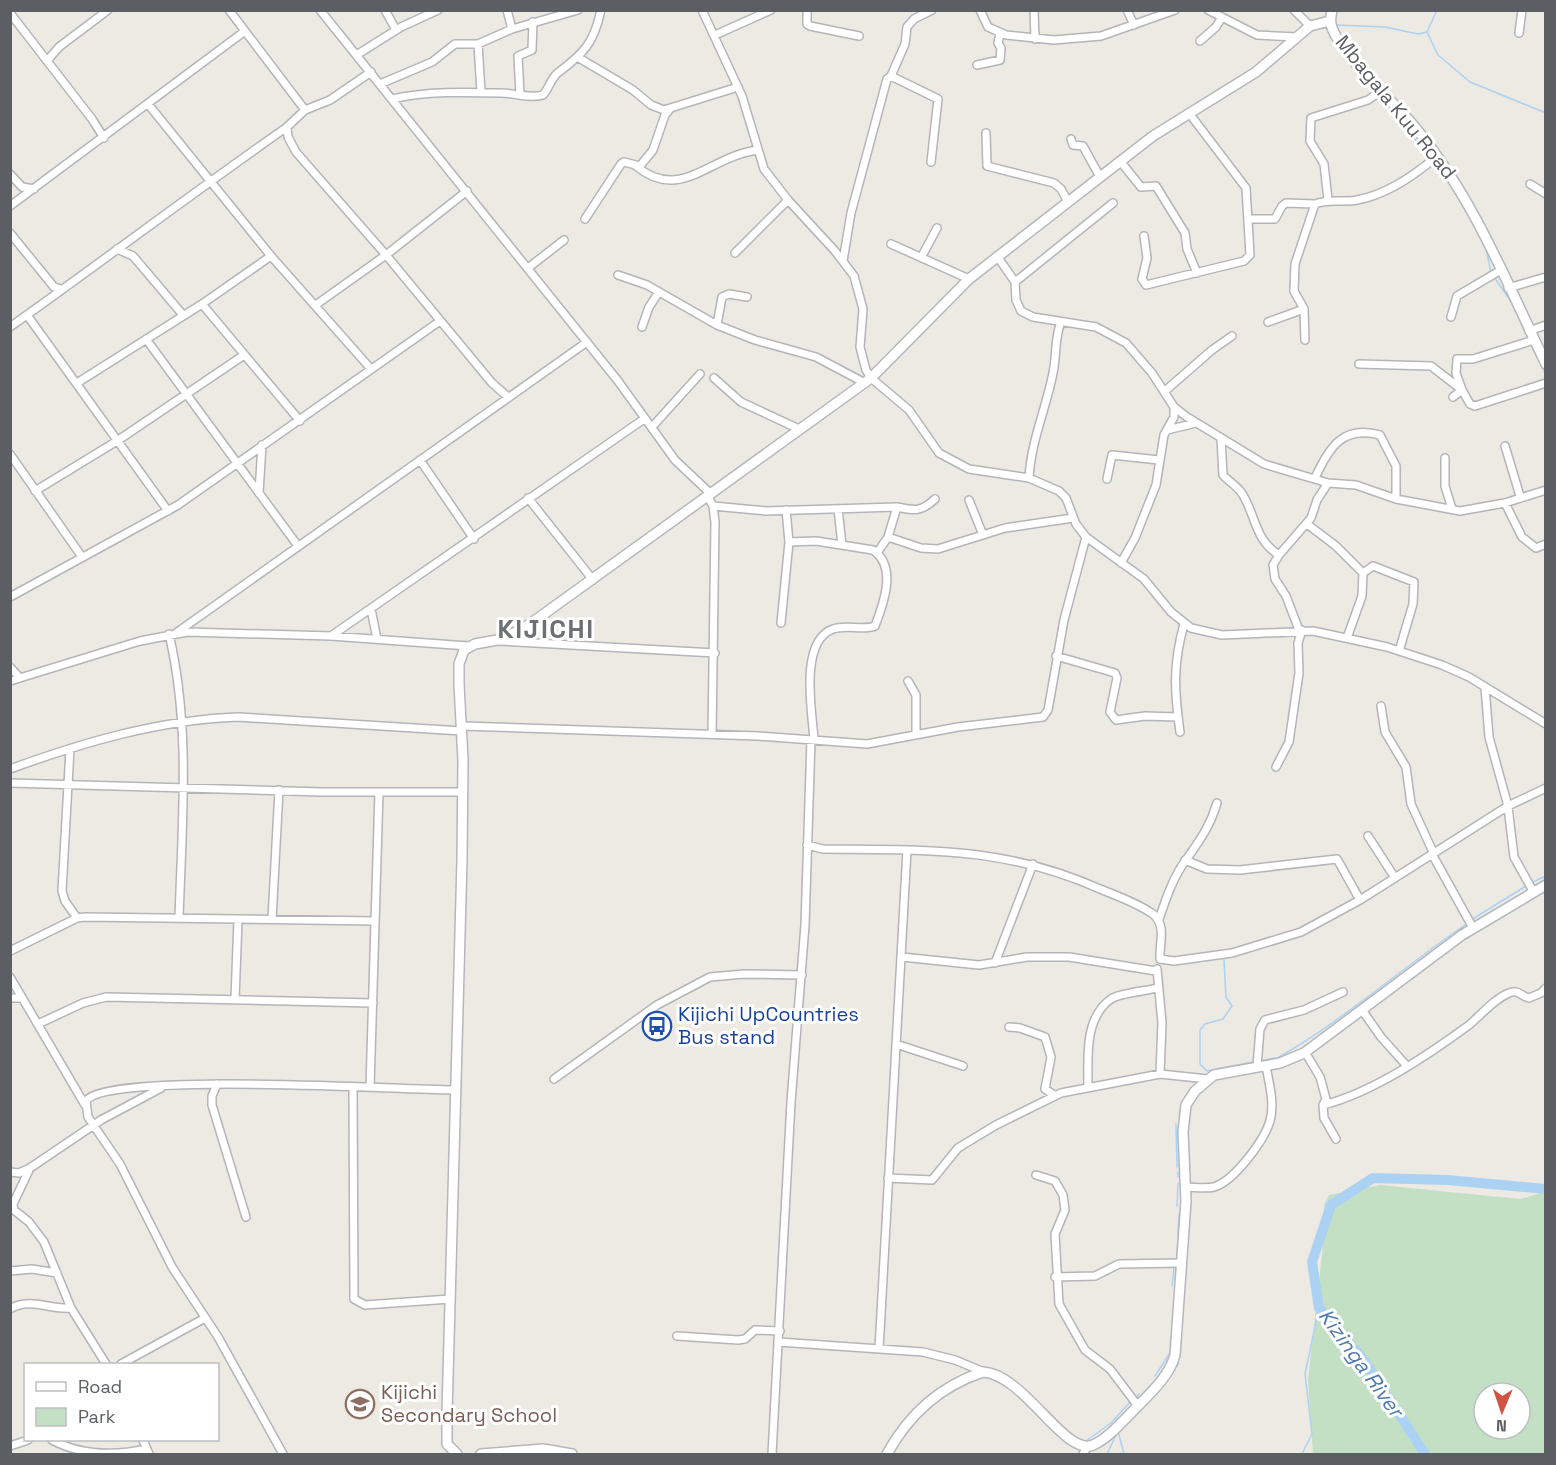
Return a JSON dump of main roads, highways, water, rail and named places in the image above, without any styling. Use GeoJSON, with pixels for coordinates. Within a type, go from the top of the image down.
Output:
{"type":"FeatureCollection","features":[{"type":"Feature","properties":{"kind":"waterway"},"geometry":{"type":"LineString","coordinates":[[1437,10],[1427,32],[1438,55],[1470,82],[1546,113]]}},
{"type":"Feature","properties":{"kind":"waterway"},"geometry":{"type":"LineString","coordinates":[[1336,25],[1385,27],[1418,34],[1427,32]]}},
{"type":"Feature","properties":{"kind":"waterway"},"geometry":{"type":"LineString","coordinates":[[1321,27],[1328,29],[1334,42]]}},
{"type":"Feature","properties":{"kind":"waterway"},"geometry":{"type":"LineString","coordinates":[[1392,109],[1428,156]]}},
{"type":"Feature","properties":{"kind":"waterway"},"geometry":{"type":"LineString","coordinates":[[1435,163],[1449,182]]}},
{"type":"Feature","properties":{"kind":"waterway"},"geometry":{"type":"LineString","coordinates":[[1459,198],[1486,248],[1491,273]]}},
{"type":"Feature","properties":{"kind":"waterway"},"geometry":{"type":"LineString","coordinates":[[1494,277],[1512,303],[1528,338]]}},
{"type":"Feature","properties":{"kind":"waterway"},"geometry":{"type":"LineString","coordinates":[[1531,345],[1546,375]]}},
{"type":"Feature","properties":{"kind":"waterway"},"geometry":{"type":"LineString","coordinates":[[1533,882],[1546,876]]}},
{"type":"Feature","properties":{"kind":"waterway"},"geometry":{"type":"LineString","coordinates":[[1471,920],[1526,886]]}},
{"type":"Feature","properties":{"kind":"waterway"},"geometry":{"type":"LineString","coordinates":[[1279,1057],[1350,1010],[1468,923]]}},
{"type":"Feature","properties":{"kind":"waterway"},"geometry":{"type":"LineString","coordinates":[[1224,960],[1226,997],[1232,1006],[1223,1019],[1205,1024],[1200,1030],[1200,1064],[1207,1071],[1253,1062]]}},
{"type":"Feature","properties":{"kind":"waterway"},"geometry":{"type":"LineString","coordinates":[[1261,1061],[1275,1058]]}},
{"type":"Feature","properties":{"kind":"waterway"},"geometry":{"type":"LineString","coordinates":[[1176,1124],[1177,1167]]}},
{"type":"Feature","properties":{"kind":"waterway"},"geometry":{"type":"LineString","coordinates":[[1178,1172],[1178,1177]]}},
{"type":"Feature","properties":{"kind":"waterway","name":"Kizinga River"},"geometry":{"type":"LineString","coordinates":[[1425,1454],[1363,1359],[1319,1308],[1312,1262],[1331,1205],[1373,1178],[1448,1180],[1546,1189]]}},
{"type":"Feature","properties":{"kind":"waterway"},"geometry":{"type":"LineString","coordinates":[[1177,1206],[1178,1183]]}},
{"type":"Feature","properties":{"kind":"waterway"},"geometry":{"type":"LineString","coordinates":[[1177,1258],[1179,1214]]}},
{"type":"Feature","properties":{"kind":"waterway"},"geometry":{"type":"LineString","coordinates":[[1172,1286],[1174,1268]]}},
{"type":"Feature","properties":{"kind":"waterway"},"geometry":{"type":"LineString","coordinates":[[1302,1454],[1312,1434],[1305,1374],[1319,1308]]}},
{"type":"Feature","properties":{"kind":"waterway"},"geometry":{"type":"LineString","coordinates":[[1155,1376],[1169,1354]]}},
{"type":"Feature","properties":{"kind":"waterway"},"geometry":{"type":"LineString","coordinates":[[1172,1372],[1178,1365],[1179,1358]]}},
{"type":"Feature","properties":{"kind":"waterway"},"geometry":{"type":"LineString","coordinates":[[1086,1441],[1111,1423],[1130,1402]]}},
{"type":"Feature","properties":{"kind":"waterway"},"geometry":{"type":"LineString","coordinates":[[1118,1431],[1124,1454]]}},
{"type":"Feature","properties":{"kind":"waterway"},"geometry":{"type":"LineString","coordinates":[[1107,1454],[1117,1433]]}},
{"type":"Feature","properties":{"kind":"place","name":"Kijichi UpCountries Bus stand"},"geometry":{"type":"Point","coordinates":[657,1026]}},
{"type":"Feature","properties":{"kind":"place","name":"Kijichi Secondary School"},"geometry":{"type":"Point","coordinates":[360,1404]}},
{"type":"Feature","properties":{"kind":"district","name":"KIJICHI"},"geometry":{"type":"Point","coordinates":[546,629]}}]}
